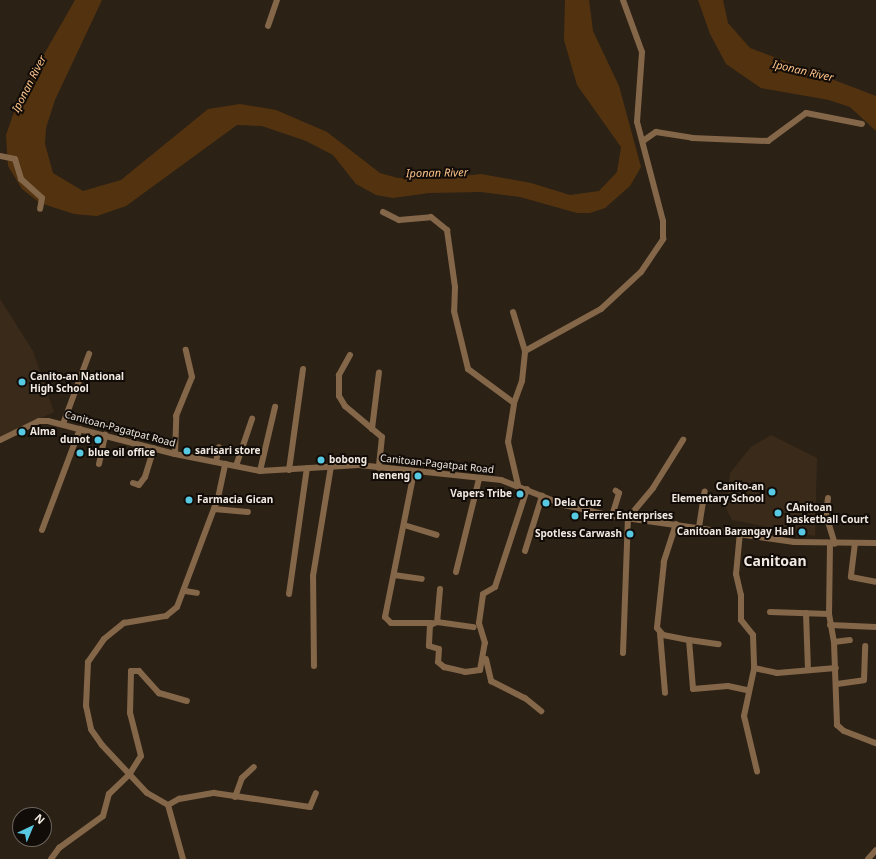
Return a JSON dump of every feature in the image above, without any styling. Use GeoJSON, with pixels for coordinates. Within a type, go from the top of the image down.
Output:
{"type":"FeatureCollection","features":[{"type":"Feature","properties":{"kind":"street"},"geometry":{"type":"LineString","coordinates":[[268,26],[277,0]]}},
{"type":"Feature","properties":{"kind":"street"},"geometry":{"type":"LineString","coordinates":[[525,351],[601,309],[637,277],[660,246],[664,221],[636,114],[642,52],[623,0]]}},
{"type":"Feature","properties":{"kind":"street"},"geometry":{"type":"LineString","coordinates":[[643,141],[656,132],[692,138],[768,141],[806,113],[862,124]]}},
{"type":"Feature","properties":{"kind":"street"},"geometry":{"type":"LineString","coordinates":[[0,156],[15,158],[21,179],[42,198],[40,209]]}},
{"type":"Feature","properties":{"kind":"street"},"geometry":{"type":"LineString","coordinates":[[384,212],[399,220],[430,217],[447,230],[455,287],[454,312],[468,369],[514,403]]}},
{"type":"Feature","properties":{"kind":"street"},"geometry":{"type":"LineString","coordinates":[[513,312],[525,351],[522,385],[514,403],[508,442],[518,485]]}},
{"type":"Feature","properties":{"kind":"street"},"geometry":{"type":"LineString","coordinates":[[175,454],[176,416],[192,377],[186,350]]}},
{"type":"Feature","properties":{"kind":"street"},"geometry":{"type":"LineString","coordinates":[[63,424],[89,354]]}},
{"type":"Feature","properties":{"kind":"street"},"geometry":{"type":"LineString","coordinates":[[350,355],[339,375],[339,396],[345,406],[382,437],[379,468]]}},
{"type":"Feature","properties":{"kind":"street"},"geometry":{"type":"LineString","coordinates":[[289,470],[303,369]]}},
{"type":"Feature","properties":{"kind":"street"},"geometry":{"type":"LineString","coordinates":[[372,429],[379,372]]}},
{"type":"Feature","properties":{"kind":"street"},"geometry":{"type":"LineString","coordinates":[[260,471],[275,407]]}},
{"type":"Feature","properties":{"kind":"street"},"geometry":{"type":"LineString","coordinates":[[236,466],[252,419]]}},
{"type":"Feature","properties":{"kind":"street","name":"Canitoan-Pagatpat Road"},"geometry":{"type":"LineString","coordinates":[[0,440],[39,421],[63,424],[105,434],[175,454],[260,471],[331,466],[379,468],[480,479],[518,485],[542,496],[580,509],[612,516],[740,532],[794,542],[832,544],[876,543]]}},
{"type":"Feature","properties":{"kind":"street"},"geometry":{"type":"LineString","coordinates":[[42,530],[80,429]]}},
{"type":"Feature","properties":{"kind":"street"},"geometry":{"type":"LineString","coordinates":[[99,464],[105,434]]}},
{"type":"Feature","properties":{"kind":"street"},"geometry":{"type":"LineString","coordinates":[[623,653],[628,518],[653,488],[683,440]]}},
{"type":"Feature","properties":{"kind":"street"},"geometry":{"type":"LineString","coordinates":[[216,462],[220,447]]}},
{"type":"Feature","properties":{"kind":"street"},"geometry":{"type":"LineString","coordinates":[[133,483],[139,484],[145,477],[154,448]]}},
{"type":"Feature","properties":{"kind":"street"},"geometry":{"type":"LineString","coordinates":[[183,859],[168,805],[147,793],[129,775],[91,729],[86,706],[88,662],[93,651],[118,626],[131,619],[166,616],[174,611],[185,591],[214,508],[225,464]]}},
{"type":"Feature","properties":{"kind":"street"},"geometry":{"type":"LineString","coordinates":[[314,666],[314,576],[331,466]]}},
{"type":"Feature","properties":{"kind":"street"},"geometry":{"type":"LineString","coordinates":[[289,594],[308,468]]}},
{"type":"Feature","properties":{"kind":"street"},"geometry":{"type":"LineString","coordinates":[[414,472],[385,621],[474,626]]}},
{"type":"Feature","properties":{"kind":"street"},"geometry":{"type":"LineString","coordinates":[[456,572],[480,479]]}},
{"type":"Feature","properties":{"kind":"street"},"geometry":{"type":"LineString","coordinates":[[527,488],[495,587],[483,594],[479,622],[484,655],[491,681],[525,698],[541,711]]}},
{"type":"Feature","properties":{"kind":"street"},"geometry":{"type":"LineString","coordinates":[[612,516],[619,493],[616,491]]}},
{"type":"Feature","properties":{"kind":"street"},"geometry":{"type":"LineString","coordinates":[[699,527],[706,491]]}},
{"type":"Feature","properties":{"kind":"street"},"geometry":{"type":"LineString","coordinates":[[525,551],[542,496]]}},
{"type":"Feature","properties":{"kind":"street"},"geometry":{"type":"LineString","coordinates":[[828,498],[826,516],[832,544],[829,614],[834,642],[838,727],[876,743]]}},
{"type":"Feature","properties":{"kind":"street"},"geometry":{"type":"LineString","coordinates":[[214,508],[248,512]]}},
{"type":"Feature","properties":{"kind":"street"},"geometry":{"type":"LineString","coordinates":[[665,693],[660,633],[657,622],[664,562],[676,524]]}},
{"type":"Feature","properties":{"kind":"street"},"geometry":{"type":"LineString","coordinates":[[404,525],[437,535]]}},
{"type":"Feature","properties":{"kind":"street"},"geometry":{"type":"LineString","coordinates":[[740,532],[736,574],[741,595],[741,622],[754,635],[754,668],[747,690],[744,716],[757,771]]}},
{"type":"Feature","properties":{"kind":"street"},"geometry":{"type":"LineString","coordinates":[[855,543],[852,577],[876,582]]}},
{"type":"Feature","properties":{"kind":"street"},"geometry":{"type":"LineString","coordinates":[[394,575],[422,579]]}},
{"type":"Feature","properties":{"kind":"street"},"geometry":{"type":"LineString","coordinates":[[440,589],[429,645],[440,650],[441,665],[476,672],[482,667],[484,655]]}},
{"type":"Feature","properties":{"kind":"street"},"geometry":{"type":"LineString","coordinates":[[185,591],[197,593]]}},
{"type":"Feature","properties":{"kind":"street"},"geometry":{"type":"LineString","coordinates":[[770,612],[829,614]]}},
{"type":"Feature","properties":{"kind":"street"},"geometry":{"type":"LineString","coordinates":[[806,613],[808,669]]}},
{"type":"Feature","properties":{"kind":"street"},"geometry":{"type":"LineString","coordinates":[[830,625],[876,627]]}},
{"type":"Feature","properties":{"kind":"street"},"geometry":{"type":"LineString","coordinates":[[660,633],[689,640],[719,644]]}},
{"type":"Feature","properties":{"kind":"street"},"geometry":{"type":"LineString","coordinates":[[689,640],[693,689],[728,686],[747,690]]}},
{"type":"Feature","properties":{"kind":"street"},"geometry":{"type":"LineString","coordinates":[[834,642],[850,640]]}},
{"type":"Feature","properties":{"kind":"street"},"geometry":{"type":"LineString","coordinates":[[837,684],[864,680],[865,646]]}},
{"type":"Feature","properties":{"kind":"street"},"geometry":{"type":"LineString","coordinates":[[754,668],[777,673],[808,669],[836,668]]}},
{"type":"Feature","properties":{"kind":"street"},"geometry":{"type":"LineString","coordinates":[[52,859],[59,848],[103,816],[109,794],[129,775],[141,753],[130,713],[131,671],[139,671],[159,693],[187,701]]}},
{"type":"Feature","properties":{"kind":"street"},"geometry":{"type":"LineString","coordinates":[[235,797],[242,778],[254,767]]}},
{"type":"Feature","properties":{"kind":"street"},"geometry":{"type":"LineString","coordinates":[[168,805],[179,799],[208,794],[310,808],[316,793]]}},
{"type":"Feature","properties":{"kind":"street"},"geometry":{"type":"LineString","coordinates":[[868,859],[876,850]]}},
{"type":"Feature","properties":{"kind":"shaded area","name":"Canito-an National High School"},"geometry":{"type":"Polygon","coordinates":[[[0,299],[33,351],[54,412],[0,438],[0,299]]]}},
{"type":"Feature","properties":{"kind":"shaded area","name":"Canito-an Elementary School"},"geometry":{"type":"Polygon","coordinates":[[[771,435],[817,458],[815,536],[732,520],[726,508],[730,473],[751,447],[771,435]]]}},
{"type":"Feature","properties":{"kind":"water","name":"Iponan River"},"geometry":{"type":"Polygon","coordinates":[[[75,0],[102,0],[55,100],[46,128],[45,144],[53,173],[83,191],[121,180],[208,109],[240,104],[276,110],[327,132],[380,173],[398,178],[437,179],[481,174],[531,183],[570,195],[599,191],[617,172],[621,147],[577,85],[564,40],[565,0],[589,0],[593,31],[619,86],[641,167],[630,186],[605,208],[590,213],[577,213],[520,197],[481,192],[429,193],[393,198],[376,195],[356,184],[333,155],[306,141],[262,126],[237,125],[126,206],[97,216],[74,214],[40,203],[22,189],[8,166],[6,135],[19,98],[75,0]]]}},
{"type":"Feature","properties":{"kind":"water","name":"Iponan River"},"geometry":{"type":"Polygon","coordinates":[[[698,0],[723,0],[728,23],[750,48],[876,96],[876,131],[850,107],[829,100],[761,88],[726,64],[710,34],[698,0]]]}},
{"type":"Feature","properties":{"kind":"place","name":"Canito-an National High School"},"geometry":{"type":"Point","coordinates":[22,382]}},
{"type":"Feature","properties":{"kind":"place","name":"Alma"},"geometry":{"type":"Point","coordinates":[22,432]}},
{"type":"Feature","properties":{"kind":"place","name":"dunot"},"geometry":{"type":"Point","coordinates":[98,440]}},
{"type":"Feature","properties":{"kind":"place","name":"sarisari store"},"geometry":{"type":"Point","coordinates":[187,451]}},
{"type":"Feature","properties":{"kind":"place","name":"blue oil office"},"geometry":{"type":"Point","coordinates":[80,453]}},
{"type":"Feature","properties":{"kind":"place","name":"bobong"},"geometry":{"type":"Point","coordinates":[321,460]}},
{"type":"Feature","properties":{"kind":"place","name":"neneng"},"geometry":{"type":"Point","coordinates":[418,476]}},
{"type":"Feature","properties":{"kind":"place","name":"Canito-an Elementary School"},"geometry":{"type":"Point","coordinates":[772,492]}},
{"type":"Feature","properties":{"kind":"place","name":"Vapers Tribe"},"geometry":{"type":"Point","coordinates":[520,494]}},
{"type":"Feature","properties":{"kind":"place","name":"Farmacia Gican"},"geometry":{"type":"Point","coordinates":[189,500]}},
{"type":"Feature","properties":{"kind":"place","name":"Dela Cruz"},"geometry":{"type":"Point","coordinates":[546,503]}},
{"type":"Feature","properties":{"kind":"place","name":"CAnitoan basketball Court"},"geometry":{"type":"Point","coordinates":[778,513]}},
{"type":"Feature","properties":{"kind":"place","name":"Ferrer Enterprises"},"geometry":{"type":"Point","coordinates":[575,516]}},
{"type":"Feature","properties":{"kind":"place","name":"Canitoan Barangay Hall"},"geometry":{"type":"Point","coordinates":[802,532]}},
{"type":"Feature","properties":{"kind":"place","name":"Spotless Carwash"},"geometry":{"type":"Point","coordinates":[630,534]}},
{"type":"Feature","properties":{"kind":"district","name":"Canitoan"},"geometry":{"type":"Point","coordinates":[775,561]}}]}
